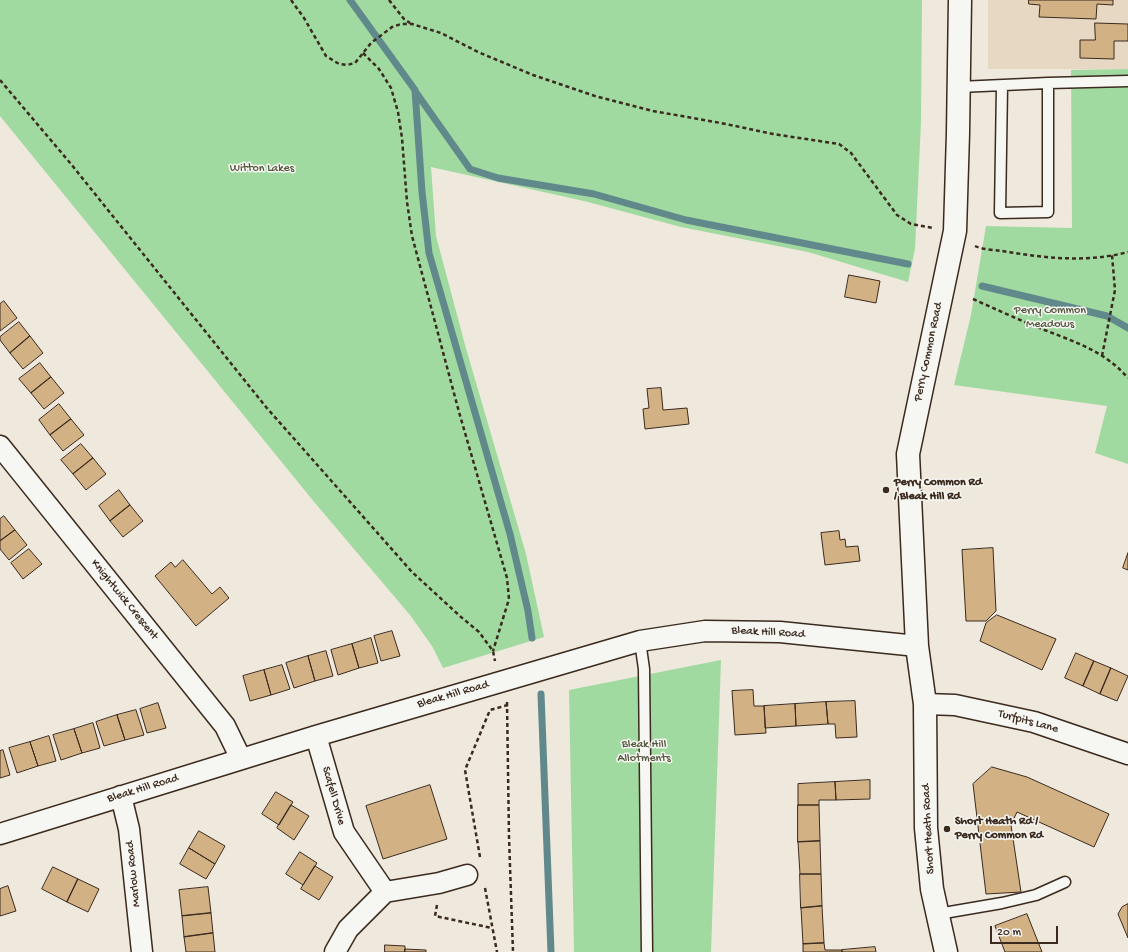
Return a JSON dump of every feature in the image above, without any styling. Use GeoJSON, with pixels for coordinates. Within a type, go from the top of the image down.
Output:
{"type":"FeatureCollection","features":[{"type":"Feature","properties":{"kind":"street","name":"Perry Common Road"},"geometry":{"type":"LineString","coordinates":[[925,704],[917,646],[908,454],[954,231],[959,87],[960,0]]}},
{"type":"Feature","properties":{"kind":"street","name":"Knightwick Crescent"},"geometry":{"type":"LineString","coordinates":[[0,446],[225,726],[241,758]]}},
{"type":"Feature","properties":{"kind":"street","name":"Bleak Hill Road"},"geometry":{"type":"LineString","coordinates":[[0,834],[241,758],[640,641],[705,630],[780,632],[917,646]]}},
{"type":"Feature","properties":{"kind":"street","name":"Turfpits Lane"},"geometry":{"type":"LineString","coordinates":[[925,704],[955,705],[1034,722],[1128,754]]}},
{"type":"Feature","properties":{"kind":"street","name":"Short Heath Road"},"geometry":{"type":"LineString","coordinates":[[925,704],[926,828],[932,890],[946,952]]}},
{"type":"Feature","properties":{"kind":"street","name":"Scafell Drive"},"geometry":{"type":"LineString","coordinates":[[316,736],[344,832],[385,892]]}},
{"type":"Feature","properties":{"kind":"street","name":"Marlow Road"},"geometry":{"type":"LineString","coordinates":[[121,796],[129,829],[142,952]]}},
{"type":"Feature","properties":{"kind":"street"},"geometry":{"type":"LineString","coordinates":[[335,952],[348,929],[385,892],[439,883],[476,879]]}},
{"type":"Feature","properties":{"kind":"lane"},"geometry":{"type":"LineString","coordinates":[[959,87],[1128,81]]}},
{"type":"Feature","properties":{"kind":"lane"},"geometry":{"type":"LineString","coordinates":[[1002,86],[1000,214],[1048,212],[1048,84]]}},
{"type":"Feature","properties":{"kind":"lane"},"geometry":{"type":"LineString","coordinates":[[640,641],[644,669],[647,952]]}},
{"type":"Feature","properties":{"kind":"lane"},"geometry":{"type":"LineString","coordinates":[[938,914],[1002,903],[1036,895],[1065,882]]}},
{"type":"Feature","properties":{"kind":"path"},"geometry":{"type":"LineString","coordinates":[[291,0],[304,18],[326,56],[339,64],[347,65],[355,63],[371,43],[392,27],[401,24],[412,24]]}},
{"type":"Feature","properties":{"kind":"path"},"geometry":{"type":"LineString","coordinates":[[390,0],[404,20],[412,24],[441,33],[478,52],[533,75],[595,96],[653,111],[773,134],[839,144],[851,153],[897,215],[911,224],[925,228],[954,231],[976,230],[975,247],[1035,257],[1080,259],[1128,252]]}},
{"type":"Feature","properties":{"kind":"path"},"geometry":{"type":"LineString","coordinates":[[363,53],[379,69],[391,88],[398,112],[412,236],[459,412],[508,578],[508,599],[493,651]]}},
{"type":"Feature","properties":{"kind":"path"},"geometry":{"type":"LineString","coordinates":[[0,80],[71,164],[266,407],[412,572],[479,632],[493,651],[501,681]]}},
{"type":"Feature","properties":{"kind":"path"},"geometry":{"type":"LineString","coordinates":[[1102,356],[1115,290],[1112,255]]}},
{"type":"Feature","properties":{"kind":"path"},"geometry":{"type":"LineString","coordinates":[[973,299],[1093,349],[1120,368],[1128,378]]}},
{"type":"Feature","properties":{"kind":"path"},"geometry":{"type":"LineString","coordinates":[[480,860],[465,770],[490,710],[508,705],[509,837],[513,952]]}},
{"type":"Feature","properties":{"kind":"path"},"geometry":{"type":"LineString","coordinates":[[476,879],[492,928],[497,952]]}},
{"type":"Feature","properties":{"kind":"path"},"geometry":{"type":"LineString","coordinates":[[439,883],[435,916],[492,928]]}},
{"type":"Feature","properties":{"kind":"shaded area"},"geometry":{"type":"Polygon","coordinates":[[[988,0],[1128,0],[1128,69],[988,69],[988,0]]]}},
{"type":"Feature","properties":{"kind":"green space","name":"Witton Lakes"},"geometry":{"type":"Polygon","coordinates":[[[0,0],[922,0],[921,122],[915,249],[908,282],[808,252],[681,227],[584,201],[431,167],[436,236],[465,345],[526,554],[544,637],[443,668],[432,646],[410,615],[315,503],[0,116],[0,0]]]}},
{"type":"Feature","properties":{"kind":"green space","name":"Perry Common Meadows"},"geometry":{"type":"Polygon","coordinates":[[[1128,69],[1128,464],[1095,453],[1107,406],[954,385],[971,315],[986,226],[1072,228],[1071,70],[1128,69]]]}},
{"type":"Feature","properties":{"kind":"green space","name":"Bleak Hill Allotments"},"geometry":{"type":"Polygon","coordinates":[[[721,660],[711,952],[574,952],[569,690],[721,660]]]}},
{"type":"Feature","properties":{"kind":"building"},"geometry":{"type":"Polygon","coordinates":[[[1029,0],[1113,0],[1113,5],[1097,4],[1096,19],[1039,17],[1040,5],[1029,4],[1029,0]]]}},
{"type":"Feature","properties":{"kind":"building"},"geometry":{"type":"Polygon","coordinates":[[[1095,23],[1128,24],[1128,41],[1114,41],[1114,59],[1080,58],[1080,40],[1095,40],[1095,23]]]}},
{"type":"Feature","properties":{"kind":"building"},"geometry":{"type":"Polygon","coordinates":[[[849,275],[880,281],[876,303],[845,297],[849,275]]]}},
{"type":"Feature","properties":{"kind":"building"},"geometry":{"type":"Polygon","coordinates":[[[4,301],[17,318],[0,331],[0,304],[4,301]]]}},
{"type":"Feature","properties":{"kind":"building"},"geometry":{"type":"Polygon","coordinates":[[[19,322],[30,336],[10,353],[0,340],[0,337],[19,322]]]}},
{"type":"Feature","properties":{"kind":"building"},"geometry":{"type":"Polygon","coordinates":[[[30,336],[43,353],[23,369],[10,353],[30,336]]]}},
{"type":"Feature","properties":{"kind":"building"},"geometry":{"type":"Polygon","coordinates":[[[40,363],[51,377],[31,393],[19,379],[40,363]]]}},
{"type":"Feature","properties":{"kind":"building"},"geometry":{"type":"Polygon","coordinates":[[[51,377],[64,393],[44,409],[31,393],[51,377]]]}},
{"type":"Feature","properties":{"kind":"building"},"geometry":{"type":"Polygon","coordinates":[[[661,388],[663,410],[687,408],[689,424],[645,429],[643,409],[649,408],[647,389],[661,388]]]}},
{"type":"Feature","properties":{"kind":"building"},"geometry":{"type":"Polygon","coordinates":[[[59,404],[71,419],[50,435],[39,420],[59,404]]]}},
{"type":"Feature","properties":{"kind":"building"},"geometry":{"type":"Polygon","coordinates":[[[71,419],[84,435],[63,451],[50,435],[71,419]]]}},
{"type":"Feature","properties":{"kind":"building"},"geometry":{"type":"Polygon","coordinates":[[[81,444],[93,458],[73,474],[61,460],[81,444]]]}},
{"type":"Feature","properties":{"kind":"building"},"geometry":{"type":"Polygon","coordinates":[[[93,458],[106,474],[86,490],[73,474],[93,458]]]}},
{"type":"Feature","properties":{"kind":"building"},"geometry":{"type":"Polygon","coordinates":[[[119,490],[130,505],[110,521],[99,506],[119,490]]]}},
{"type":"Feature","properties":{"kind":"building"},"geometry":{"type":"Polygon","coordinates":[[[130,505],[143,521],[123,537],[110,521],[130,505]]]}},
{"type":"Feature","properties":{"kind":"building"},"geometry":{"type":"Polygon","coordinates":[[[4,516],[15,530],[0,541],[0,519],[4,516]]]}},
{"type":"Feature","properties":{"kind":"building"},"geometry":{"type":"Polygon","coordinates":[[[15,530],[27,545],[9,560],[0,549],[0,541],[15,530]]]}},
{"type":"Feature","properties":{"kind":"building"},"geometry":{"type":"Polygon","coordinates":[[[839,531],[840,540],[845,539],[846,547],[858,546],[860,561],[825,565],[821,533],[839,531]]]}},
{"type":"Feature","properties":{"kind":"building"},"geometry":{"type":"Polygon","coordinates":[[[993,548],[996,611],[986,621],[966,621],[962,550],[993,548]]]}},
{"type":"Feature","properties":{"kind":"building"},"geometry":{"type":"Polygon","coordinates":[[[29,549],[42,564],[23,579],[11,563],[29,549]]]}},
{"type":"Feature","properties":{"kind":"building"},"geometry":{"type":"Polygon","coordinates":[[[1128,553],[1128,570],[1123,568],[1128,553]]]}},
{"type":"Feature","properties":{"kind":"building"},"geometry":{"type":"Polygon","coordinates":[[[183,560],[212,594],[220,587],[229,598],[196,626],[155,576],[171,562],[175,567],[183,560]]]}},
{"type":"Feature","properties":{"kind":"building"},"geometry":{"type":"Polygon","coordinates":[[[997,615],[1056,639],[1042,670],[980,641],[986,623],[997,615]]]}},
{"type":"Feature","properties":{"kind":"building"},"geometry":{"type":"Polygon","coordinates":[[[392,631],[400,656],[381,661],[374,636],[392,631]]]}},
{"type":"Feature","properties":{"kind":"building"},"geometry":{"type":"Polygon","coordinates":[[[371,638],[378,663],[359,668],[352,644],[371,638]]]}},
{"type":"Feature","properties":{"kind":"building"},"geometry":{"type":"Polygon","coordinates":[[[352,644],[359,668],[338,675],[331,650],[352,644]]]}},
{"type":"Feature","properties":{"kind":"building"},"geometry":{"type":"Polygon","coordinates":[[[326,651],[333,676],[315,681],[308,656],[326,651]]]}},
{"type":"Feature","properties":{"kind":"building"},"geometry":{"type":"Polygon","coordinates":[[[1076,653],[1094,661],[1083,686],[1065,678],[1076,653]]]}},
{"type":"Feature","properties":{"kind":"building"},"geometry":{"type":"Polygon","coordinates":[[[308,656],[315,681],[294,688],[286,663],[308,656]]]}},
{"type":"Feature","properties":{"kind":"building"},"geometry":{"type":"Polygon","coordinates":[[[1094,661],[1111,668],[1100,694],[1083,686],[1094,661]]]}},
{"type":"Feature","properties":{"kind":"building"},"geometry":{"type":"Polygon","coordinates":[[[282,665],[290,689],[271,695],[264,670],[282,665]]]}},
{"type":"Feature","properties":{"kind":"building"},"geometry":{"type":"Polygon","coordinates":[[[1111,668],[1128,676],[1117,701],[1100,694],[1111,668]]]}},
{"type":"Feature","properties":{"kind":"building"},"geometry":{"type":"Polygon","coordinates":[[[264,670],[271,695],[250,701],[243,676],[264,670]]]}},
{"type":"Feature","properties":{"kind":"building"},"geometry":{"type":"Polygon","coordinates":[[[753,690],[754,706],[764,706],[766,733],[735,735],[732,691],[753,690]]]}},
{"type":"Feature","properties":{"kind":"building"},"geometry":{"type":"Polygon","coordinates":[[[855,701],[857,737],[836,738],[835,724],[828,724],[826,702],[855,701]]]}},
{"type":"Feature","properties":{"kind":"building"},"geometry":{"type":"Polygon","coordinates":[[[826,702],[828,724],[796,726],[795,704],[826,702]]]}},
{"type":"Feature","properties":{"kind":"building"},"geometry":{"type":"Polygon","coordinates":[[[158,703],[166,728],[147,733],[140,709],[158,703]]]}},
{"type":"Feature","properties":{"kind":"building"},"geometry":{"type":"Polygon","coordinates":[[[795,704],[796,726],[765,728],[764,706],[795,704]]]}},
{"type":"Feature","properties":{"kind":"building"},"geometry":{"type":"Polygon","coordinates":[[[136,710],[144,735],[125,740],[117,715],[136,710]]]}},
{"type":"Feature","properties":{"kind":"building"},"geometry":{"type":"Polygon","coordinates":[[[117,715],[125,740],[104,746],[96,722],[117,715]]]}},
{"type":"Feature","properties":{"kind":"building"},"geometry":{"type":"Polygon","coordinates":[[[93,723],[100,748],[82,753],[74,729],[93,723]]]}},
{"type":"Feature","properties":{"kind":"building"},"geometry":{"type":"Polygon","coordinates":[[[74,729],[82,753],[61,760],[53,735],[74,729]]]}},
{"type":"Feature","properties":{"kind":"building"},"geometry":{"type":"Polygon","coordinates":[[[49,736],[56,761],[38,766],[30,742],[49,736]]]}},
{"type":"Feature","properties":{"kind":"building"},"geometry":{"type":"Polygon","coordinates":[[[30,742],[38,766],[17,773],[9,748],[30,742]]]}},
{"type":"Feature","properties":{"kind":"building"},"geometry":{"type":"Polygon","coordinates":[[[3,750],[10,775],[0,778],[0,751],[3,750]]]}},
{"type":"Feature","properties":{"kind":"building"},"geometry":{"type":"Polygon","coordinates":[[[992,767],[1027,777],[1109,814],[1094,847],[1017,812],[1011,825],[1021,892],[986,894],[973,784],[992,767]]]}},
{"type":"Feature","properties":{"kind":"building"},"geometry":{"type":"Polygon","coordinates":[[[870,780],[870,799],[836,800],[835,782],[870,780]]]}},
{"type":"Feature","properties":{"kind":"building"},"geometry":{"type":"Polygon","coordinates":[[[835,782],[836,800],[819,800],[819,805],[798,805],[798,784],[835,782]]]}},
{"type":"Feature","properties":{"kind":"building"},"geometry":{"type":"Polygon","coordinates":[[[430,785],[447,839],[383,859],[366,806],[430,785]]]}},
{"type":"Feature","properties":{"kind":"building"},"geometry":{"type":"Polygon","coordinates":[[[276,792],[293,802],[279,825],[262,814],[276,792]]]}},
{"type":"Feature","properties":{"kind":"building"},"geometry":{"type":"Polygon","coordinates":[[[291,805],[309,816],[294,840],[277,828],[291,805]]]}},
{"type":"Feature","properties":{"kind":"building"},"geometry":{"type":"Polygon","coordinates":[[[798,805],[819,805],[820,841],[798,842],[798,805]]]}},
{"type":"Feature","properties":{"kind":"building"},"geometry":{"type":"Polygon","coordinates":[[[199,831],[225,846],[215,864],[189,848],[199,831]]]}},
{"type":"Feature","properties":{"kind":"building"},"geometry":{"type":"Polygon","coordinates":[[[820,841],[821,874],[800,874],[798,842],[820,841]]]}},
{"type":"Feature","properties":{"kind":"building"},"geometry":{"type":"Polygon","coordinates":[[[189,848],[215,864],[206,879],[180,864],[189,848]]]}},
{"type":"Feature","properties":{"kind":"building"},"geometry":{"type":"Polygon","coordinates":[[[300,852],[317,863],[303,885],[286,874],[300,852]]]}},
{"type":"Feature","properties":{"kind":"building"},"geometry":{"type":"Polygon","coordinates":[[[315,866],[333,877],[319,900],[301,889],[315,866]]]}},
{"type":"Feature","properties":{"kind":"building"},"geometry":{"type":"Polygon","coordinates":[[[53,867],[78,879],[67,902],[42,889],[53,867]]]}},
{"type":"Feature","properties":{"kind":"building"},"geometry":{"type":"Polygon","coordinates":[[[800,874],[821,874],[822,906],[801,908],[800,874]]]}},
{"type":"Feature","properties":{"kind":"building"},"geometry":{"type":"Polygon","coordinates":[[[78,879],[99,889],[88,912],[67,902],[78,879]]]}},
{"type":"Feature","properties":{"kind":"building"},"geometry":{"type":"Polygon","coordinates":[[[8,886],[16,911],[0,916],[0,889],[8,886]]]}},
{"type":"Feature","properties":{"kind":"building"},"geometry":{"type":"Polygon","coordinates":[[[208,887],[211,913],[182,916],[179,890],[208,887]]]}},
{"type":"Feature","properties":{"kind":"building"},"geometry":{"type":"Polygon","coordinates":[[[1128,904],[1128,938],[1118,914],[1122,907],[1128,904]]]}},
{"type":"Feature","properties":{"kind":"building"},"geometry":{"type":"Polygon","coordinates":[[[822,906],[824,943],[803,944],[801,908],[822,906]]]}},
{"type":"Feature","properties":{"kind":"building"},"geometry":{"type":"Polygon","coordinates":[[[211,913],[213,933],[184,937],[182,916],[211,913]]]}},
{"type":"Feature","properties":{"kind":"building"},"geometry":{"type":"Polygon","coordinates":[[[1027,914],[1042,952],[1005,952],[995,926],[1027,914]]]}},
{"type":"Feature","properties":{"kind":"building"},"geometry":{"type":"Polygon","coordinates":[[[213,933],[215,952],[186,952],[184,937],[213,933]]]}},
{"type":"Feature","properties":{"kind":"building"},"geometry":{"type":"Polygon","coordinates":[[[824,943],[825,950],[842,950],[842,952],[803,952],[803,944],[824,943]]]}},
{"type":"Feature","properties":{"kind":"building"},"geometry":{"type":"Polygon","coordinates":[[[385,945],[405,946],[405,952],[385,952],[385,945]]]}},
{"type":"Feature","properties":{"kind":"building"},"geometry":{"type":"Polygon","coordinates":[[[875,947],[876,952],[842,952],[842,950],[875,947]]]}},
{"type":"Feature","properties":{"kind":"building"},"geometry":{"type":"Polygon","coordinates":[[[405,949],[426,950],[426,952],[405,952],[405,949]]]}},
{"type":"Feature","properties":{"kind":"waterway"},"geometry":{"type":"LineString","coordinates":[[350,0],[415,90],[422,192],[429,253],[510,534],[528,611],[532,638]]}},
{"type":"Feature","properties":{"kind":"waterway"},"geometry":{"type":"LineString","coordinates":[[415,91],[470,169],[498,178],[594,194],[686,220],[908,264]]}},
{"type":"Feature","properties":{"kind":"waterway"},"geometry":{"type":"LineString","coordinates":[[982,286],[1107,316],[1128,328]]}},
{"type":"Feature","properties":{"kind":"waterway"},"geometry":{"type":"LineString","coordinates":[[541,694],[551,952]]}},
{"type":"Feature","properties":{"kind":"place","name":"Perry Common Rd / Bleak Hill Rd"},"geometry":{"type":"Point","coordinates":[886,490]}},
{"type":"Feature","properties":{"kind":"place","name":"Short Heath Rd / Perry Common Rd"},"geometry":{"type":"Point","coordinates":[947,829]}}]}
